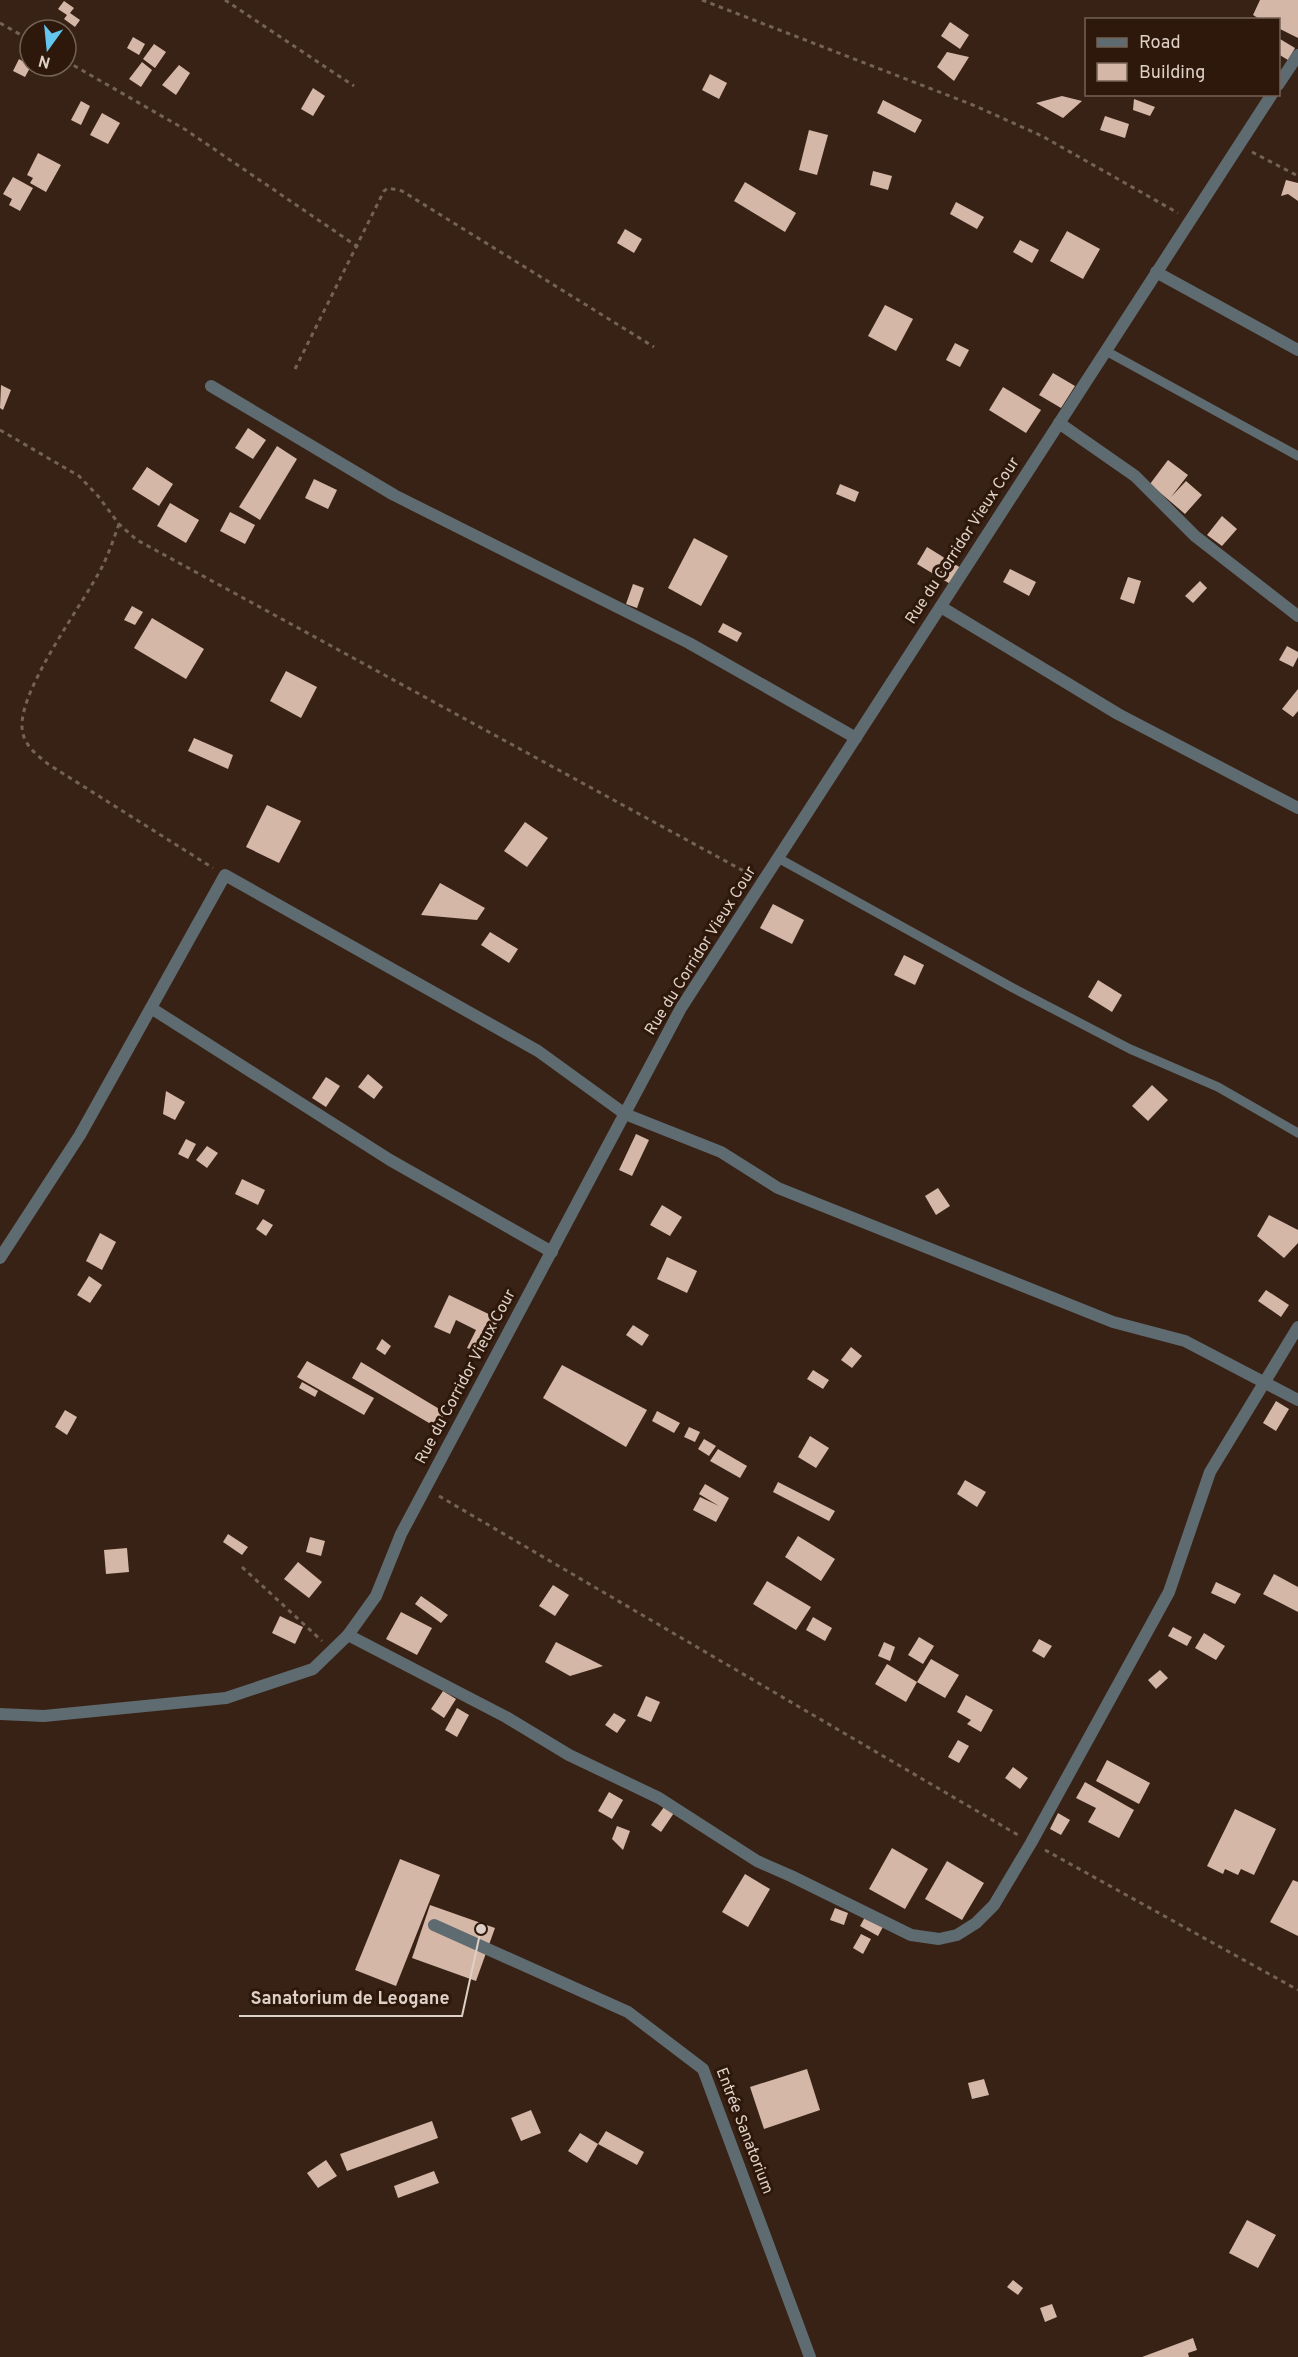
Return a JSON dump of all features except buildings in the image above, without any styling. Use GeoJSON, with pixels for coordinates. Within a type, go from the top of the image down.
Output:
{"type":"FeatureCollection","features":[{"type":"Feature","properties":{"kind":"street"},"geometry":{"type":"LineString","coordinates":[[1280,82],[1298,55]]}},
{"type":"Feature","properties":{"kind":"street","name":"Rue du Corridor Vieux Cour"},"geometry":{"type":"LineString","coordinates":[[0,1714],[44,1716],[226,1698],[313,1669],[348,1635],[376,1596],[401,1534],[681,1008],[1271,96]]}},
{"type":"Feature","properties":{"kind":"street"},"geometry":{"type":"LineString","coordinates":[[1156,272],[1298,350]]}},
{"type":"Feature","properties":{"kind":"street"},"geometry":{"type":"LineString","coordinates":[[211,386],[394,495],[689,643],[856,738]]}},
{"type":"Feature","properties":{"kind":"street"},"geometry":{"type":"LineString","coordinates":[[1059,423],[1135,476],[1195,536],[1298,616]]}},
{"type":"Feature","properties":{"kind":"street"},"geometry":{"type":"LineString","coordinates":[[940,607],[1118,714],[1298,808]]}},
{"type":"Feature","properties":{"kind":"street"},"geometry":{"type":"LineString","coordinates":[[0,1258],[80,1135],[225,875],[538,1051],[625,1114],[721,1152],[778,1188],[1113,1322],[1185,1341],[1298,1400]]}},
{"type":"Feature","properties":{"kind":"street"},"geometry":{"type":"LineString","coordinates":[[152,1008],[390,1161],[552,1252]]}},
{"type":"Feature","properties":{"kind":"street"},"geometry":{"type":"LineString","coordinates":[[348,1635],[506,1717],[569,1755],[659,1798],[756,1862],[791,1876],[911,1935],[939,1940],[957,1935],[976,1923],[994,1905],[1031,1843],[1169,1592],[1210,1473],[1298,1327]]}},
{"type":"Feature","properties":{"kind":"street","name":"Entrée Sanatorium"},"geometry":{"type":"LineString","coordinates":[[434,1925],[628,2012],[703,2068],[810,2357]]}},
{"type":"Feature","properties":{"kind":"lane"},"geometry":{"type":"LineString","coordinates":[[1106,351],[1298,456]]}},
{"type":"Feature","properties":{"kind":"lane"},"geometry":{"type":"LineString","coordinates":[[778,858],[1013,988],[1130,1049],[1218,1087],[1298,1134]]}},
{"type":"Feature","properties":{"kind":"path"},"geometry":{"type":"LineString","coordinates":[[225,0],[354,86]]}},
{"type":"Feature","properties":{"kind":"path"},"geometry":{"type":"LineString","coordinates":[[702,0],[973,105],[1032,132],[1190,220]]}},
{"type":"Feature","properties":{"kind":"path"},"geometry":{"type":"LineString","coordinates":[[0,23],[18,33]]}},
{"type":"Feature","properties":{"kind":"path"},"geometry":{"type":"LineString","coordinates":[[78,68],[186,130],[358,247]]}},
{"type":"Feature","properties":{"kind":"path"},"geometry":{"type":"LineString","coordinates":[[1239,146],[1298,176]]}},
{"type":"Feature","properties":{"kind":"path"},"geometry":{"type":"LineString","coordinates":[[295,369],[384,191],[388,188],[402,191],[654,347]]}},
{"type":"Feature","properties":{"kind":"path"},"geometry":{"type":"LineString","coordinates":[[0,430],[79,476],[119,524],[137,540],[763,881]]}},
{"type":"Feature","properties":{"kind":"path"},"geometry":{"type":"LineString","coordinates":[[119,524],[101,567],[76,606],[26,702],[22,728],[28,747],[48,764],[225,875]]}},
{"type":"Feature","properties":{"kind":"path"},"geometry":{"type":"LineString","coordinates":[[426,1488],[1031,1843],[1298,1990]]}},
{"type":"Feature","properties":{"kind":"path"},"geometry":{"type":"LineString","coordinates":[[242,1567],[332,1651]]}},
{"type":"Feature","properties":{"kind":"place","name":"Sanatorium de Leogane"},"geometry":{"type":"Point","coordinates":[481,1929]}}]}
